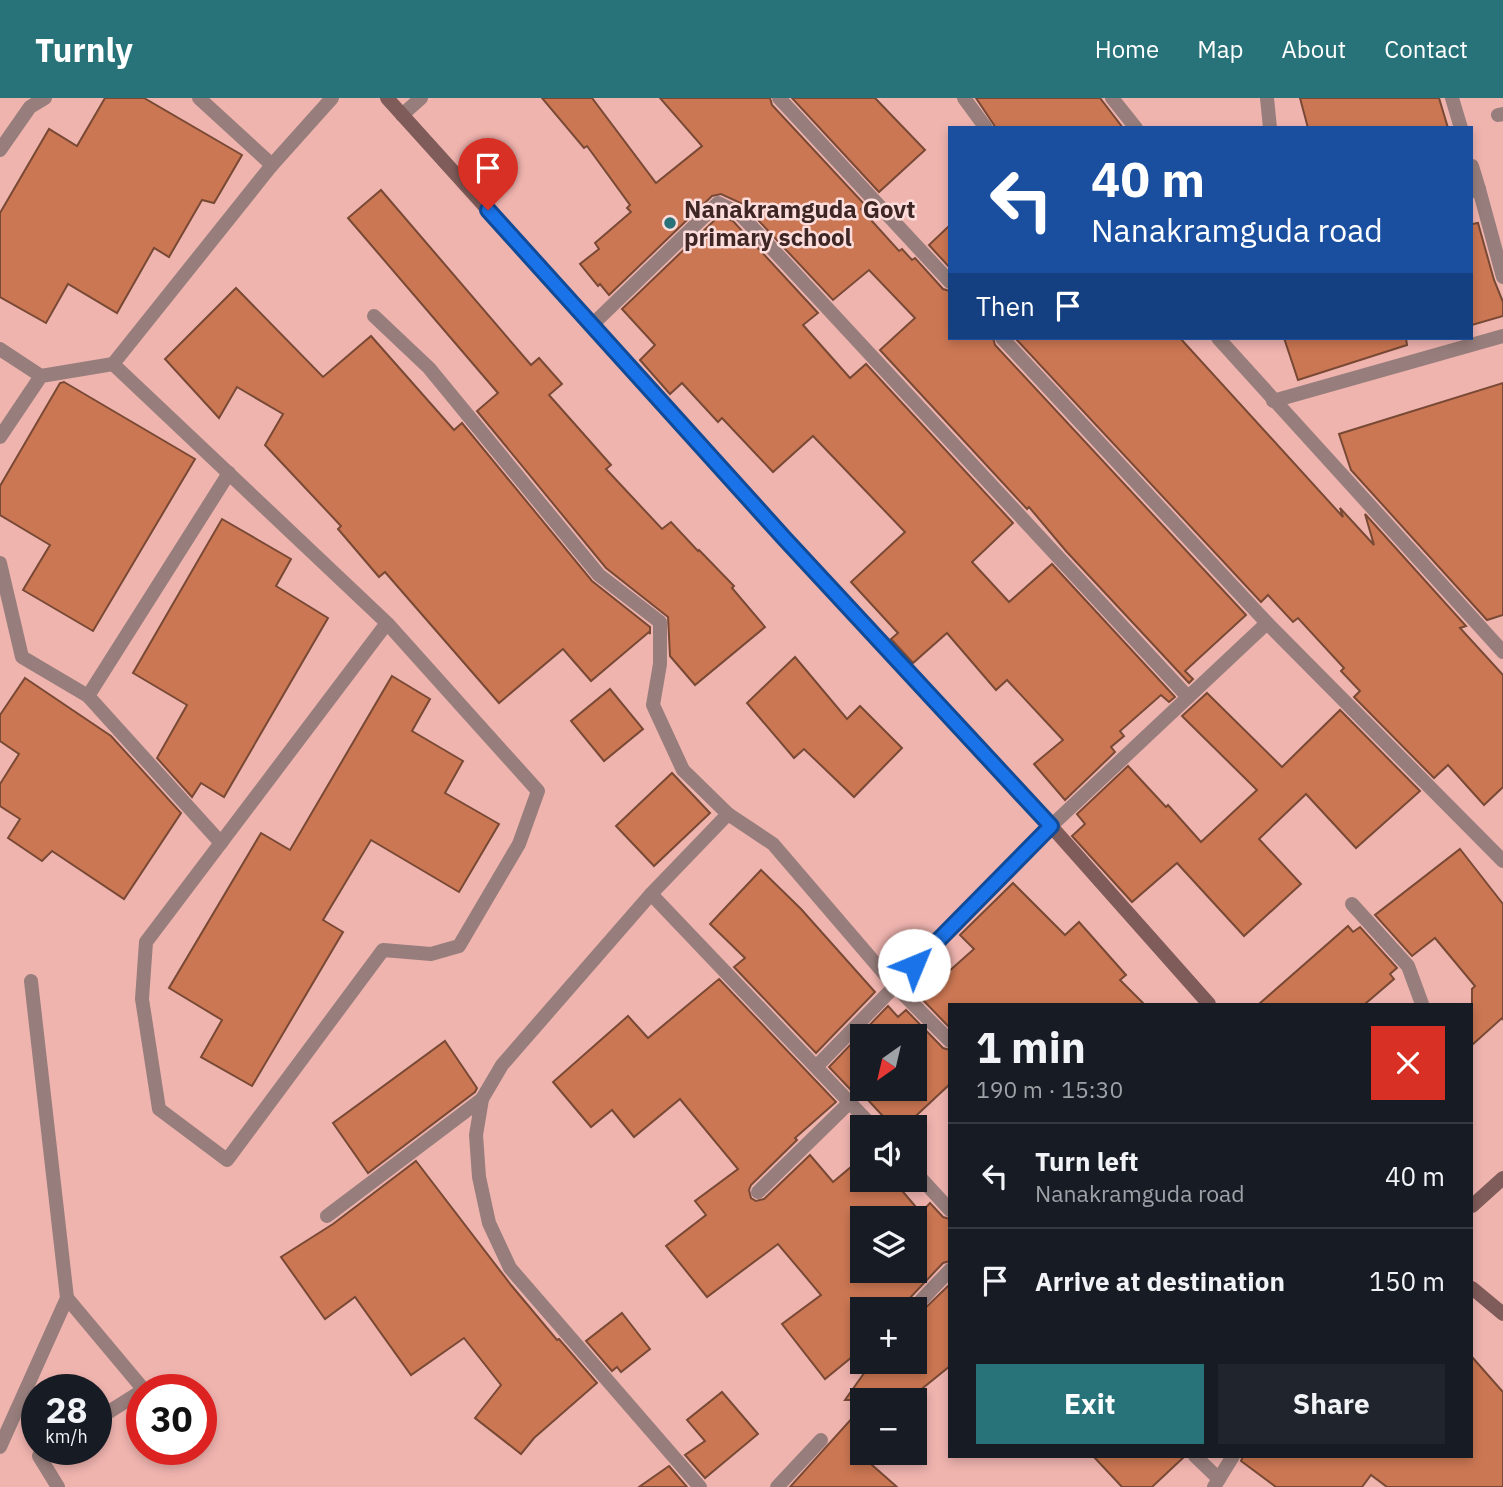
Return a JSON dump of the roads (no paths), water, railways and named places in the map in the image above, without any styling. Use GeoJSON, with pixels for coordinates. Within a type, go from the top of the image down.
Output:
{"type":"FeatureCollection","features":[{"type":"Feature","properties":{"kind":"main road"},"geometry":{"type":"LineString","coordinates":[[387,98],[785,539],[1051,826],[1208,1003]]}},
{"type":"Feature","properties":{"kind":"main road"},"geometry":{"type":"LineString","coordinates":[[1473,1205],[1503,1178]]}},
{"type":"Feature","properties":{"kind":"main road"},"geometry":{"type":"LineString","coordinates":[[1473,1289],[1503,1314]]}},
{"type":"Feature","properties":{"kind":"street"},"geometry":{"type":"LineString","coordinates":[[0,150],[30,107],[45,98]]}},
{"type":"Feature","properties":{"kind":"street"},"geometry":{"type":"LineString","coordinates":[[199,98],[272,165]]}},
{"type":"Feature","properties":{"kind":"street"},"geometry":{"type":"LineString","coordinates":[[0,349],[41,376],[113,364],[272,165],[332,98]]}},
{"type":"Feature","properties":{"kind":"street"},"geometry":{"type":"LineString","coordinates":[[402,114],[421,98]]}},
{"type":"Feature","properties":{"kind":"street"},"geometry":{"type":"LineString","coordinates":[[779,98],[948,280]]}},
{"type":"Feature","properties":{"kind":"street"},"geometry":{"type":"LineString","coordinates":[[964,98],[985,126]]}},
{"type":"Feature","properties":{"kind":"street"},"geometry":{"type":"LineString","coordinates":[[1112,98],[1134,126]]}},
{"type":"Feature","properties":{"kind":"street"},"geometry":{"type":"LineString","coordinates":[[1267,98],[1270,126]]}},
{"type":"Feature","properties":{"kind":"street"},"geometry":{"type":"LineString","coordinates":[[1452,98],[1460,126]]}},
{"type":"Feature","properties":{"kind":"street"},"geometry":{"type":"LineString","coordinates":[[1475,190],[1503,277]]}},
{"type":"Feature","properties":{"kind":"street"},"geometry":{"type":"LineString","coordinates":[[592,325],[718,203],[739,213],[1188,697]]}},
{"type":"Feature","properties":{"kind":"street"},"geometry":{"type":"LineString","coordinates":[[374,316],[429,368],[599,575],[660,622],[660,664],[653,705],[683,770],[728,814],[773,844],[894,985],[948,1039]]}},
{"type":"Feature","properties":{"kind":"street"},"geometry":{"type":"LineString","coordinates":[[1273,401],[1503,336]]}},
{"type":"Feature","properties":{"kind":"street"},"geometry":{"type":"LineString","coordinates":[[1004,340],[1267,623],[1503,860]]}},
{"type":"Feature","properties":{"kind":"street"},"geometry":{"type":"LineString","coordinates":[[1220,340],[1503,652]]}},
{"type":"Feature","properties":{"kind":"street"},"geometry":{"type":"LineString","coordinates":[[113,364],[387,624],[538,791],[519,844],[459,946],[431,954],[383,950],[227,1160],[159,1109],[142,999],[146,942],[387,624]]}},
{"type":"Feature","properties":{"kind":"street"},"geometry":{"type":"LineString","coordinates":[[0,437],[41,376]]}},
{"type":"Feature","properties":{"kind":"street"},"geometry":{"type":"LineString","coordinates":[[88,695],[229,473]]}},
{"type":"Feature","properties":{"kind":"street"},"geometry":{"type":"LineString","coordinates":[[0,563],[23,657],[88,695],[221,843]]}},
{"type":"Feature","properties":{"kind":"street"},"geometry":{"type":"LineString","coordinates":[[817,1066],[1051,826],[1267,623]]}},
{"type":"Feature","properties":{"kind":"street"},"geometry":{"type":"LineString","coordinates":[[327,1216],[482,1098],[502,1065],[651,894],[728,814]]}},
{"type":"Feature","properties":{"kind":"street"},"geometry":{"type":"LineString","coordinates":[[651,894],[862,1115]]}},
{"type":"Feature","properties":{"kind":"street"},"geometry":{"type":"LineString","coordinates":[[1353,904],[1408,966],[1422,1003]]}},
{"type":"Feature","properties":{"kind":"street"},"geometry":{"type":"LineString","coordinates":[[0,1447],[67,1298],[31,981]]}},
{"type":"Feature","properties":{"kind":"street"},"geometry":{"type":"LineString","coordinates":[[482,1098],[476,1135],[479,1177],[489,1223],[510,1268],[700,1487]]}},
{"type":"Feature","properties":{"kind":"street"},"geometry":{"type":"LineString","coordinates":[[758,1192],[850,1102]]}},
{"type":"Feature","properties":{"kind":"street"},"geometry":{"type":"LineString","coordinates":[[927,1185],[948,1208]]}},
{"type":"Feature","properties":{"kind":"street"},"geometry":{"type":"LineString","coordinates":[[924,1297],[948,1272]]}},
{"type":"Feature","properties":{"kind":"street"},"geometry":{"type":"LineString","coordinates":[[67,1298],[130,1374]]}},
{"type":"Feature","properties":{"kind":"street"},"geometry":{"type":"LineString","coordinates":[[776,1487],[821,1440]]}},
{"type":"Feature","properties":{"kind":"street"},"geometry":{"type":"LineString","coordinates":[[1197,1458],[1216,1483],[1232,1458]]}},
{"type":"Feature","properties":{"kind":"street"},"geometry":{"type":"LineString","coordinates":[[45,1465],[58,1487]]}},
{"type":"Feature","properties":{"kind":"place","name":"Nanakramguda Govt primary school"},"geometry":{"type":"Point","coordinates":[670,223]}}]}
